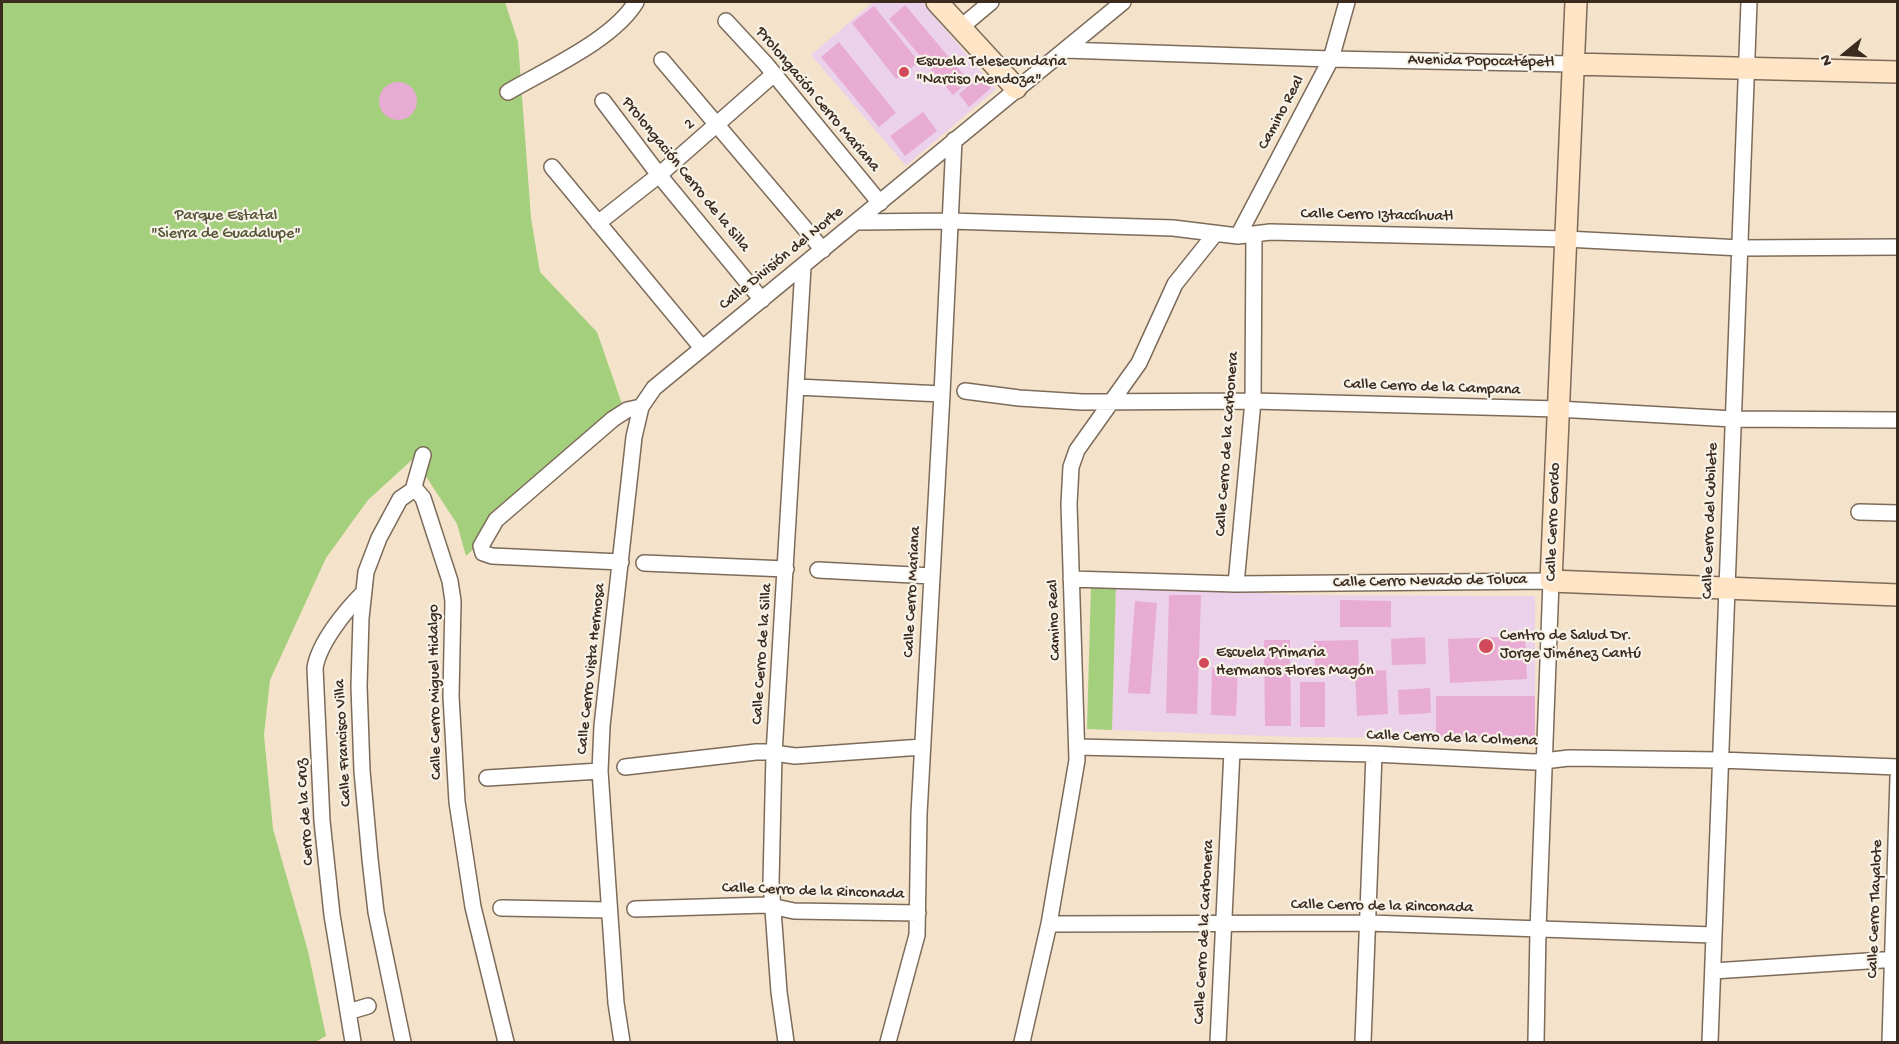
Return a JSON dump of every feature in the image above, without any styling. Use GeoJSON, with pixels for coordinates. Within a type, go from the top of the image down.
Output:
{"type":"FeatureCollection","features":[{"type":"Feature","properties":{"kind":"street"},"geometry":{"type":"LineString","coordinates":[[508,92],[601,38],[620,23],[636,2]]}},
{"type":"Feature","properties":{"kind":"street"},"geometry":{"type":"LineString","coordinates":[[937,2],[1016,88]]}},
{"type":"Feature","properties":{"kind":"street"},"geometry":{"type":"LineString","coordinates":[[960,28],[991,2]]}},
{"type":"Feature","properties":{"kind":"street","name":"Calle División del Norte"},"geometry":{"type":"LineString","coordinates":[[621,562],[492,556],[483,553],[481,546],[496,520],[613,419],[627,410],[641,407],[654,388],[1123,2]]}},
{"type":"Feature","properties":{"kind":"street","name":"Camino Real"},"geometry":{"type":"LineString","coordinates":[[1238,236],[1331,59],[1347,2]]}},
{"type":"Feature","properties":{"kind":"street","name":"Calle Cerro Gordo"},"geometry":{"type":"LineString","coordinates":[[1536,1042],[1551,581],[1576,2]]}},
{"type":"Feature","properties":{"kind":"street","name":"Calle Cerro del Cubilete"},"geometry":{"type":"LineString","coordinates":[[1710,1042],[1749,2]]}},
{"type":"Feature","properties":{"kind":"street","name":"Prolongación Cerro Mariana"},"geometry":{"type":"LineString","coordinates":[[726,21],[774,74],[880,203]]}},
{"type":"Feature","properties":{"kind":"street","name":"Avenida Popocatépetl"},"geometry":{"type":"LineString","coordinates":[[1065,50],[1331,59],[1898,72]]}},
{"type":"Feature","properties":{"kind":"street"},"geometry":{"type":"LineString","coordinates":[[663,60],[823,250]]}},
{"type":"Feature","properties":{"kind":"street","name":"2"},"geometry":{"type":"LineString","coordinates":[[598,223],[659,175],[774,74]]}},
{"type":"Feature","properties":{"kind":"street","name":"Prolongación Cerro de la Silla"},"geometry":{"type":"LineString","coordinates":[[603,101],[659,175],[762,300]]}},
{"type":"Feature","properties":{"kind":"street","name":"Calle Cerro Mariana"},"geometry":{"type":"LineString","coordinates":[[888,1042],[916,935],[918,913],[922,747],[954,140]]}},
{"type":"Feature","properties":{"kind":"street"},"geometry":{"type":"LineString","coordinates":[[552,167],[702,348]]}},
{"type":"Feature","properties":{"kind":"street","name":"Calle Cerro Iztaccíhuatl"},"geometry":{"type":"LineString","coordinates":[[857,222],[950,221],[1173,228],[1238,236],[1270,232],[1566,239],[1741,248],[1898,246]]}},
{"type":"Feature","properties":{"kind":"street","name":"Camino Real"},"geometry":{"type":"LineString","coordinates":[[1022,1042],[1049,924],[1075,777],[1077,747],[1069,504],[1071,467],[1077,450],[1139,363],[1175,284],[1215,234]]}},
{"type":"Feature","properties":{"kind":"street","name":"Calle Cerro de la Carbonera"},"geometry":{"type":"LineString","coordinates":[[1236,584],[1253,401],[1254,234]]}},
{"type":"Feature","properties":{"kind":"street","name":"Calle Cerro de la Silla"},"geometry":{"type":"LineString","coordinates":[[786,1042],[779,992],[772,906],[774,754],[803,267]]}},
{"type":"Feature","properties":{"kind":"street"},"geometry":{"type":"LineString","coordinates":[[797,387],[942,394]]}},
{"type":"Feature","properties":{"kind":"street","name":"Calle Cerro de la Campana"},"geometry":{"type":"LineString","coordinates":[[965,392],[1019,398],[1112,403],[1253,401],[1558,409],[1733,419],[1898,420]]}},
{"type":"Feature","properties":{"kind":"street","name":"Calle Cerro Vista Hermosa"},"geometry":{"type":"LineString","coordinates":[[622,1042],[616,1003],[600,771],[602,726],[634,437],[641,407]]}},
{"type":"Feature","properties":{"kind":"street","name":"Calle Francisco Villa"},"geometry":{"type":"LineString","coordinates":[[403,1042],[376,912],[362,771],[359,686],[366,572],[379,538],[400,499],[413,490],[423,455]]}},
{"type":"Feature","properties":{"kind":"street","name":"Calle Cerro Miguel Hidalgo"},"geometry":{"type":"LineString","coordinates":[[413,490],[417,490],[423,498],[450,581],[453,601],[451,696],[457,802],[473,907],[506,1042]]}},
{"type":"Feature","properties":{"kind":"street"},"geometry":{"type":"LineString","coordinates":[[1859,512],[1898,513]]}},
{"type":"Feature","properties":{"kind":"street"},"geometry":{"type":"LineString","coordinates":[[644,563],[786,569]]}},
{"type":"Feature","properties":{"kind":"street"},"geometry":{"type":"LineString","coordinates":[[818,570],[932,576]]}},
{"type":"Feature","properties":{"kind":"street","name":"Calle Cerro Nevado de Toluca"},"geometry":{"type":"LineString","coordinates":[[1071,579],[1236,584],[1551,581],[1898,595]]}},
{"type":"Feature","properties":{"kind":"street","name":"Cerro de la Cruz"},"geometry":{"type":"LineString","coordinates":[[353,1042],[332,915],[322,820],[326,754],[315,668],[317,656],[348,608],[363,593]]}},
{"type":"Feature","properties":{"kind":"street"},"geometry":{"type":"LineString","coordinates":[[625,767],[756,752],[795,756],[922,747]]}},
{"type":"Feature","properties":{"kind":"street","name":"Calle Cerro de la Colmena"},"geometry":{"type":"LineString","coordinates":[[1077,747],[1374,754],[1523,762],[1569,758],[1720,760],[1898,767]]}},
{"type":"Feature","properties":{"kind":"street","name":"Calle Cerro de la Carbonera"},"geometry":{"type":"LineString","coordinates":[[1218,1042],[1232,751]]}},
{"type":"Feature","properties":{"kind":"street"},"geometry":{"type":"LineString","coordinates":[[1364,1042],[1374,754]]}},
{"type":"Feature","properties":{"kind":"street"},"geometry":{"type":"LineString","coordinates":[[487,778],[600,771]]}},
{"type":"Feature","properties":{"kind":"street","name":"Calle Cerro Tlayalote"},"geometry":{"type":"LineString","coordinates":[[1890,1042],[1895,959],[1898,777]]}},
{"type":"Feature","properties":{"kind":"street","name":"Calle Cerro de la Rinconada"},"geometry":{"type":"LineString","coordinates":[[635,909],[772,906],[794,911],[918,913]]}},
{"type":"Feature","properties":{"kind":"street"},"geometry":{"type":"LineString","coordinates":[[501,908],[609,910]]}},
{"type":"Feature","properties":{"kind":"street","name":"Calle Cerro de la Rinconada"},"geometry":{"type":"LineString","coordinates":[[1049,924],[1369,923],[1713,935]]}},
{"type":"Feature","properties":{"kind":"street"},"geometry":{"type":"LineString","coordinates":[[1713,971],[1895,959]]}},
{"type":"Feature","properties":{"kind":"street"},"geometry":{"type":"LineString","coordinates":[[348,1012],[368,1006]]}},
{"type":"Feature","properties":{"kind":"shaded area","name":"Escuela Telesecundaria \"Narciso Mendoza\""},"geometry":{"type":"Polygon","coordinates":[[[873,2],[922,2],[996,89],[906,166],[811,55],[873,2]]]}},
{"type":"Feature","properties":{"kind":"shaded area"},"geometry":{"type":"Polygon","coordinates":[[[1116,584],[1293,595],[1535,596],[1535,696],[1436,696],[1436,738],[1294,737],[1112,730],[1116,584]]]}},
{"type":"Feature","properties":{"kind":"green space","name":"Parque Estatal \"Sierra de Guadalupe\""},"geometry":{"type":"Polygon","coordinates":[[[2,2],[505,2],[518,42],[531,218],[540,272],[597,332],[623,407],[466,556],[457,524],[414,458],[368,500],[326,558],[270,680],[264,735],[273,829],[308,951],[326,1036],[315,1042],[2,1042],[2,2]]]}},
{"type":"Feature","properties":{"kind":"green space"},"geometry":{"type":"Polygon","coordinates":[[[1091,584],[1116,584],[1112,730],[1087,729],[1091,584]]]}},
{"type":"Feature","properties":{"kind":"building"},"geometry":{"type":"Polygon","coordinates":[[[905,5],[969,81],[953,95],[889,19],[905,5]]]}},
{"type":"Feature","properties":{"kind":"building"},"geometry":{"type":"Polygon","coordinates":[[[874,6],[919,62],[896,79],[852,23],[874,6]]]}},
{"type":"Feature","properties":{"kind":"building"},"geometry":{"type":"Polygon","coordinates":[[[839,42],[896,113],[879,127],[821,57],[839,42]]]}},
{"type":"Feature","properties":{"kind":"building"},"geometry":{"type":"Polygon","coordinates":[[[981,76],[991,88],[969,107],[959,94],[981,76]]]}},
{"type":"Feature","properties":{"kind":"building"},"geometry":{"type":"Polygon","coordinates":[[[398,82],[411,88],[417,101],[411,114],[398,120],[385,114],[379,101],[385,88],[398,82]]]}},
{"type":"Feature","properties":{"kind":"building"},"geometry":{"type":"Polygon","coordinates":[[[923,112],[937,131],[905,156],[890,136],[923,112]]]}},
{"type":"Feature","properties":{"kind":"building"},"geometry":{"type":"Polygon","coordinates":[[[1169,595],[1201,595],[1197,714],[1166,713],[1169,595]]]}},
{"type":"Feature","properties":{"kind":"building"},"geometry":{"type":"Polygon","coordinates":[[[1340,600],[1391,601],[1391,627],[1340,627],[1340,600]]]}},
{"type":"Feature","properties":{"kind":"building"},"geometry":{"type":"Polygon","coordinates":[[[1135,601],[1157,603],[1150,694],[1128,693],[1135,601]]]}},
{"type":"Feature","properties":{"kind":"building"},"geometry":{"type":"Polygon","coordinates":[[[1525,636],[1527,679],[1450,683],[1448,639],[1525,636]]]}},
{"type":"Feature","properties":{"kind":"building"},"geometry":{"type":"Polygon","coordinates":[[[1425,637],[1426,664],[1392,665],[1391,639],[1425,637]]]}},
{"type":"Feature","properties":{"kind":"building"},"geometry":{"type":"Polygon","coordinates":[[[1264,640],[1290,640],[1291,726],[1265,726],[1264,640]]]}},
{"type":"Feature","properties":{"kind":"building"},"geometry":{"type":"Polygon","coordinates":[[[1358,640],[1359,666],[1315,668],[1314,641],[1358,640]]]}},
{"type":"Feature","properties":{"kind":"building"},"geometry":{"type":"Polygon","coordinates":[[[1212,668],[1238,669],[1236,716],[1211,715],[1212,668]]]}},
{"type":"Feature","properties":{"kind":"building"},"geometry":{"type":"Polygon","coordinates":[[[1386,670],[1388,714],[1357,716],[1355,672],[1386,670]]]}},
{"type":"Feature","properties":{"kind":"building"},"geometry":{"type":"Polygon","coordinates":[[[1300,682],[1325,682],[1325,727],[1300,727],[1300,682]]]}},
{"type":"Feature","properties":{"kind":"building"},"geometry":{"type":"Polygon","coordinates":[[[1430,688],[1431,713],[1399,715],[1398,690],[1430,688]]]}},
{"type":"Feature","properties":{"kind":"building"},"geometry":{"type":"Polygon","coordinates":[[[1436,696],[1535,696],[1535,738],[1436,738],[1436,696]]]}},
{"type":"Feature","properties":{"kind":"place","name":"Escuela Telesecundaria \"Narciso Mendoza\""},"geometry":{"type":"Point","coordinates":[904,72]}},
{"type":"Feature","properties":{"kind":"place","name":"Centro de Salud Dr. Jorge Jiménez Cantú"},"geometry":{"type":"Point","coordinates":[1486,646]}},
{"type":"Feature","properties":{"kind":"place","name":"Escuela Primaria Hermanos Flores Magón"},"geometry":{"type":"Point","coordinates":[1204,663]}}]}
